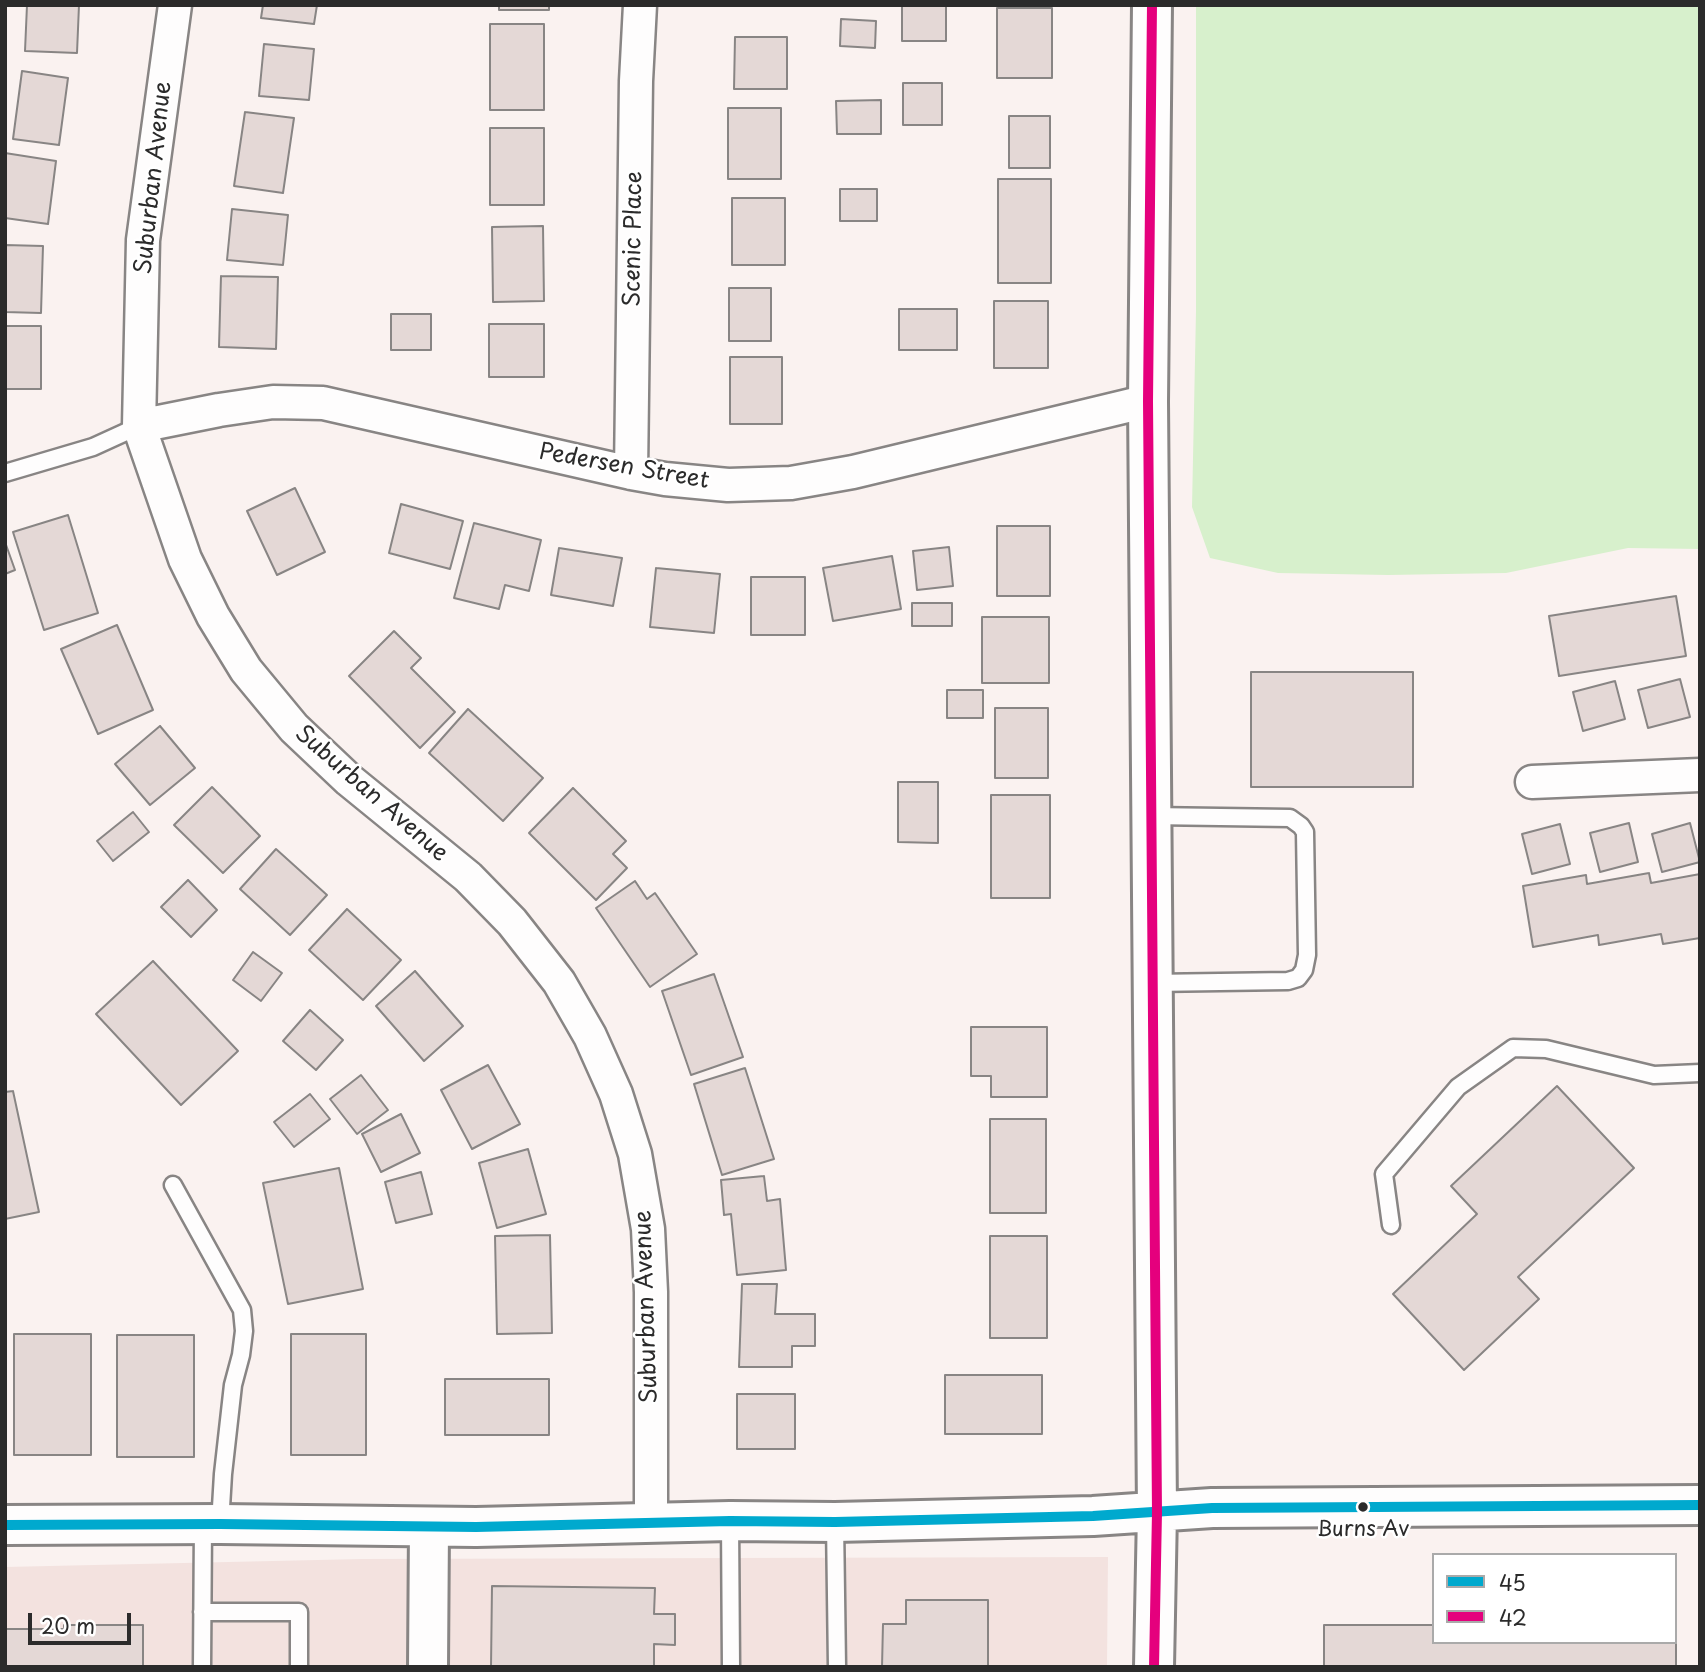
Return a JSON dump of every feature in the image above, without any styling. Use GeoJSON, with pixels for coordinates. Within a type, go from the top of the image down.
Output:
{"type":"FeatureCollection","features":[{"type":"Feature","properties":{"kind":"street","name":"Suburban Avenue"},"geometry":{"type":"LineString","coordinates":[[175,5],[143,240],[139,426],[186,559],[212,616],[246,670],[294,729],[349,780],[468,877],[512,922],[559,982],[590,1036],[616,1094],[635,1154],[648,1229],[651,1292],[651,1523]]}},
{"type":"Feature","properties":{"kind":"street","name":"Scenic Place"},"geometry":{"type":"LineString","coordinates":[[631,473],[636,81],[640,5]]}},
{"type":"Feature","properties":{"kind":"street"},"geometry":{"type":"LineString","coordinates":[[1152,5],[1147,401],[1157,1512],[1154,1667]]}},
{"type":"Feature","properties":{"kind":"street","name":"Pedersen Street"},"geometry":{"type":"LineString","coordinates":[[139,426],[273,402],[323,403],[631,473],[728,485],[791,483],[853,472],[1147,401]]}},
{"type":"Feature","properties":{"kind":"street"},"geometry":{"type":"LineString","coordinates":[[1532,782],[1700,775]]}},
{"type":"Feature","properties":{"kind":"street"},"geometry":{"type":"LineString","coordinates":[[5,1525],[429,1527],[1093,1516],[1212,1508],[1700,1505]]}},
{"type":"Feature","properties":{"kind":"street"},"geometry":{"type":"LineString","coordinates":[[428,1667],[429,1527]]}},
{"type":"Feature","properties":{"kind":"lane"},"geometry":{"type":"LineString","coordinates":[[5,473],[93,447],[139,426]]}},
{"type":"Feature","properties":{"kind":"lane"},"geometry":{"type":"LineString","coordinates":[[1151,816],[1290,818],[1301,826],[1305,832],[1307,955],[1304,970],[1298,978],[1287,981],[1152,983]]}},
{"type":"Feature","properties":{"kind":"lane"},"geometry":{"type":"LineString","coordinates":[[1391,1225],[1384,1174],[1458,1087],[1513,1048],[1546,1049],[1654,1075],[1700,1073]]}},
{"type":"Feature","properties":{"kind":"lane"},"geometry":{"type":"LineString","coordinates":[[173,1185],[242,1310],[244,1331],[232,1398],[223,1474],[211,1524],[202,1612],[202,1667]]}},
{"type":"Feature","properties":{"kind":"lane"},"geometry":{"type":"LineString","coordinates":[[730,1521],[731,1667]]}},
{"type":"Feature","properties":{"kind":"lane"},"geometry":{"type":"LineString","coordinates":[[835,1522],[837,1667]]}},
{"type":"Feature","properties":{"kind":"lane"},"geometry":{"type":"LineString","coordinates":[[202,1612],[299,1612],[299,1667]]}},
{"type":"Feature","properties":{"kind":"shaded area"},"geometry":{"type":"Polygon","coordinates":[[[1108,1557],[1107,1667],[5,1667],[5,1567],[362,1559],[1108,1557]]]}},
{"type":"Feature","properties":{"kind":"green space"},"geometry":{"type":"Polygon","coordinates":[[[1196,5],[1700,5],[1700,549],[1628,548],[1506,573],[1278,573],[1210,558],[1192,507],[1196,311],[1196,5]]]}},
{"type":"Feature","properties":{"kind":"building"},"geometry":{"type":"Polygon","coordinates":[[[27,5],[79,5],[77,53],[25,51],[27,5]]]}},
{"type":"Feature","properties":{"kind":"building"},"geometry":{"type":"Polygon","coordinates":[[[263,5],[317,5],[314,24],[261,18],[263,5]]]}},
{"type":"Feature","properties":{"kind":"building"},"geometry":{"type":"Polygon","coordinates":[[[499,5],[549,5],[549,10],[499,10],[499,5]]]}},
{"type":"Feature","properties":{"kind":"building"},"geometry":{"type":"Polygon","coordinates":[[[902,5],[946,5],[946,41],[902,41],[902,5]]]}},
{"type":"Feature","properties":{"kind":"building"},"geometry":{"type":"Polygon","coordinates":[[[997,8],[1052,8],[1052,78],[997,78],[997,8]]]}},
{"type":"Feature","properties":{"kind":"building"},"geometry":{"type":"Polygon","coordinates":[[[841,19],[876,21],[875,48],[840,46],[841,19]]]}},
{"type":"Feature","properties":{"kind":"building"},"geometry":{"type":"Polygon","coordinates":[[[490,24],[544,24],[544,110],[490,110],[490,24]]]}},
{"type":"Feature","properties":{"kind":"building"},"geometry":{"type":"Polygon","coordinates":[[[735,37],[787,37],[787,89],[734,89],[735,37]]]}},
{"type":"Feature","properties":{"kind":"building"},"geometry":{"type":"Polygon","coordinates":[[[264,44],[314,49],[309,100],[259,96],[264,44]]]}},
{"type":"Feature","properties":{"kind":"building"},"geometry":{"type":"Polygon","coordinates":[[[22,71],[68,78],[59,145],[13,139],[22,71]]]}},
{"type":"Feature","properties":{"kind":"building"},"geometry":{"type":"Polygon","coordinates":[[[903,83],[942,83],[942,125],[903,125],[903,83]]]}},
{"type":"Feature","properties":{"kind":"building"},"geometry":{"type":"Polygon","coordinates":[[[881,100],[881,134],[837,134],[836,101],[881,100]]]}},
{"type":"Feature","properties":{"kind":"building"},"geometry":{"type":"Polygon","coordinates":[[[728,108],[781,108],[781,179],[728,179],[728,108]]]}},
{"type":"Feature","properties":{"kind":"building"},"geometry":{"type":"Polygon","coordinates":[[[245,112],[294,118],[283,193],[234,186],[245,112]]]}},
{"type":"Feature","properties":{"kind":"building"},"geometry":{"type":"Polygon","coordinates":[[[1009,116],[1050,116],[1050,168],[1009,168],[1009,116]]]}},
{"type":"Feature","properties":{"kind":"building"},"geometry":{"type":"Polygon","coordinates":[[[490,128],[544,128],[544,205],[490,205],[490,128]]]}},
{"type":"Feature","properties":{"kind":"building"},"geometry":{"type":"Polygon","coordinates":[[[5,153],[56,161],[48,224],[5,218],[5,153]]]}},
{"type":"Feature","properties":{"kind":"building"},"geometry":{"type":"Polygon","coordinates":[[[998,179],[1051,179],[1051,283],[998,283],[998,179]]]}},
{"type":"Feature","properties":{"kind":"building"},"geometry":{"type":"Polygon","coordinates":[[[840,189],[877,189],[877,221],[840,221],[840,189]]]}},
{"type":"Feature","properties":{"kind":"building"},"geometry":{"type":"Polygon","coordinates":[[[732,198],[785,198],[785,265],[732,265],[732,198]]]}},
{"type":"Feature","properties":{"kind":"building"},"geometry":{"type":"Polygon","coordinates":[[[232,209],[288,215],[283,265],[227,260],[232,209]]]}},
{"type":"Feature","properties":{"kind":"building"},"geometry":{"type":"Polygon","coordinates":[[[543,226],[544,301],[493,302],[492,227],[543,226]]]}},
{"type":"Feature","properties":{"kind":"building"},"geometry":{"type":"Polygon","coordinates":[[[5,245],[43,246],[41,313],[5,312],[5,245]]]}},
{"type":"Feature","properties":{"kind":"building"},"geometry":{"type":"Polygon","coordinates":[[[221,276],[278,277],[276,349],[219,347],[221,276]]]}},
{"type":"Feature","properties":{"kind":"building"},"geometry":{"type":"Polygon","coordinates":[[[729,288],[771,288],[771,341],[729,341],[729,288]]]}},
{"type":"Feature","properties":{"kind":"building"},"geometry":{"type":"Polygon","coordinates":[[[994,301],[1048,301],[1048,368],[994,368],[994,301]]]}},
{"type":"Feature","properties":{"kind":"building"},"geometry":{"type":"Polygon","coordinates":[[[899,309],[957,309],[957,350],[899,350],[899,309]]]}},
{"type":"Feature","properties":{"kind":"building"},"geometry":{"type":"Polygon","coordinates":[[[391,314],[431,314],[431,350],[391,350],[391,314]]]}},
{"type":"Feature","properties":{"kind":"building"},"geometry":{"type":"Polygon","coordinates":[[[489,324],[544,324],[544,377],[489,377],[489,324]]]}},
{"type":"Feature","properties":{"kind":"building"},"geometry":{"type":"Polygon","coordinates":[[[5,326],[41,326],[41,389],[5,389],[5,326]]]}},
{"type":"Feature","properties":{"kind":"building"},"geometry":{"type":"Polygon","coordinates":[[[730,357],[782,357],[782,424],[730,424],[730,357]]]}},
{"type":"Feature","properties":{"kind":"building"},"geometry":{"type":"Polygon","coordinates":[[[295,488],[325,552],[277,575],[247,511],[295,488]]]}},
{"type":"Feature","properties":{"kind":"building"},"geometry":{"type":"Polygon","coordinates":[[[401,504],[463,521],[450,569],[389,553],[401,504]]]}},
{"type":"Feature","properties":{"kind":"building"},"geometry":{"type":"Polygon","coordinates":[[[68,515],[98,613],[44,630],[13,532],[68,515]]]}},
{"type":"Feature","properties":{"kind":"building"},"geometry":{"type":"Polygon","coordinates":[[[474,523],[541,540],[529,591],[505,585],[499,609],[454,598],[474,523]]]}},
{"type":"Feature","properties":{"kind":"building"},"geometry":{"type":"Polygon","coordinates":[[[997,526],[1050,526],[1050,596],[997,596],[997,526]]]}},
{"type":"Feature","properties":{"kind":"building"},"geometry":{"type":"Polygon","coordinates":[[[5,542],[15,570],[5,574],[5,542]]]}},
{"type":"Feature","properties":{"kind":"building"},"geometry":{"type":"Polygon","coordinates":[[[949,547],[953,586],[917,590],[913,551],[949,547]]]}},
{"type":"Feature","properties":{"kind":"building"},"geometry":{"type":"Polygon","coordinates":[[[559,548],[622,558],[613,606],[551,595],[559,548]]]}},
{"type":"Feature","properties":{"kind":"building"},"geometry":{"type":"Polygon","coordinates":[[[892,556],[901,609],[833,621],[823,568],[892,556]]]}},
{"type":"Feature","properties":{"kind":"building"},"geometry":{"type":"Polygon","coordinates":[[[656,568],[720,574],[714,633],[650,627],[656,568]]]}},
{"type":"Feature","properties":{"kind":"building"},"geometry":{"type":"Polygon","coordinates":[[[751,577],[805,577],[805,635],[751,635],[751,577]]]}},
{"type":"Feature","properties":{"kind":"building"},"geometry":{"type":"Polygon","coordinates":[[[1676,596],[1686,656],[1559,676],[1549,616],[1676,596]]]}},
{"type":"Feature","properties":{"kind":"building"},"geometry":{"type":"Polygon","coordinates":[[[912,603],[952,603],[952,626],[912,626],[912,603]]]}},
{"type":"Feature","properties":{"kind":"building"},"geometry":{"type":"Polygon","coordinates":[[[982,617],[1049,617],[1049,683],[982,683],[982,617]]]}},
{"type":"Feature","properties":{"kind":"building"},"geometry":{"type":"Polygon","coordinates":[[[117,625],[153,710],[98,734],[61,649],[117,625]]]}},
{"type":"Feature","properties":{"kind":"building"},"geometry":{"type":"Polygon","coordinates":[[[394,631],[421,658],[411,668],[455,712],[420,748],[349,676],[394,631]]]}},
{"type":"Feature","properties":{"kind":"building"},"geometry":{"type":"Polygon","coordinates":[[[1251,672],[1413,672],[1413,787],[1251,787],[1251,672]]]}},
{"type":"Feature","properties":{"kind":"building"},"geometry":{"type":"Polygon","coordinates":[[[1680,679],[1690,717],[1648,728],[1638,690],[1680,679]]]}},
{"type":"Feature","properties":{"kind":"building"},"geometry":{"type":"Polygon","coordinates":[[[1615,681],[1625,719],[1583,731],[1573,692],[1615,681]]]}},
{"type":"Feature","properties":{"kind":"building"},"geometry":{"type":"Polygon","coordinates":[[[947,690],[983,690],[983,718],[947,718],[947,690]]]}},
{"type":"Feature","properties":{"kind":"building"},"geometry":{"type":"Polygon","coordinates":[[[995,708],[1048,708],[1048,778],[995,778],[995,708]]]}},
{"type":"Feature","properties":{"kind":"building"},"geometry":{"type":"Polygon","coordinates":[[[468,709],[543,778],[503,821],[429,753],[468,709]]]}},
{"type":"Feature","properties":{"kind":"building"},"geometry":{"type":"Polygon","coordinates":[[[160,726],[195,768],[150,805],[115,764],[160,726]]]}},
{"type":"Feature","properties":{"kind":"building"},"geometry":{"type":"Polygon","coordinates":[[[898,782],[938,782],[938,843],[898,842],[898,782]]]}},
{"type":"Feature","properties":{"kind":"building"},"geometry":{"type":"Polygon","coordinates":[[[212,787],[260,836],[223,873],[174,825],[212,787]]]}},
{"type":"Feature","properties":{"kind":"building"},"geometry":{"type":"Polygon","coordinates":[[[573,788],[626,841],[613,854],[627,868],[596,900],[529,833],[573,788]]]}},
{"type":"Feature","properties":{"kind":"building"},"geometry":{"type":"Polygon","coordinates":[[[991,795],[1050,795],[1050,898],[991,898],[991,795]]]}},
{"type":"Feature","properties":{"kind":"building"},"geometry":{"type":"Polygon","coordinates":[[[133,812],[149,832],[113,861],[97,841],[133,812]]]}},
{"type":"Feature","properties":{"kind":"building"},"geometry":{"type":"Polygon","coordinates":[[[1629,823],[1638,862],[1600,872],[1590,833],[1629,823]]]}},
{"type":"Feature","properties":{"kind":"building"},"geometry":{"type":"Polygon","coordinates":[[[1690,823],[1700,862],[1662,872],[1652,834],[1690,823]]]}},
{"type":"Feature","properties":{"kind":"building"},"geometry":{"type":"Polygon","coordinates":[[[1560,824],[1570,864],[1532,874],[1522,834],[1560,824]]]}},
{"type":"Feature","properties":{"kind":"building"},"geometry":{"type":"Polygon","coordinates":[[[276,849],[327,895],[290,935],[240,889],[276,849]]]}},
{"type":"Feature","properties":{"kind":"building"},"geometry":{"type":"Polygon","coordinates":[[[1649,873],[1651,883],[1700,874],[1700,938],[1663,944],[1661,934],[1599,945],[1598,935],[1533,947],[1523,886],[1586,875],[1587,884],[1649,873]]]}},
{"type":"Feature","properties":{"kind":"building"},"geometry":{"type":"Polygon","coordinates":[[[188,880],[217,910],[191,937],[161,907],[188,880]]]}},
{"type":"Feature","properties":{"kind":"building"},"geometry":{"type":"Polygon","coordinates":[[[635,881],[647,899],[655,893],[697,954],[650,987],[596,908],[635,881]]]}},
{"type":"Feature","properties":{"kind":"building"},"geometry":{"type":"Polygon","coordinates":[[[347,909],[401,960],[363,1000],[309,950],[347,909]]]}},
{"type":"Feature","properties":{"kind":"building"},"geometry":{"type":"Polygon","coordinates":[[[253,952],[282,973],[261,1001],[233,980],[253,952]]]}},
{"type":"Feature","properties":{"kind":"building"},"geometry":{"type":"Polygon","coordinates":[[[153,961],[238,1051],[181,1105],[96,1014],[153,961]]]}},
{"type":"Feature","properties":{"kind":"building"},"geometry":{"type":"Polygon","coordinates":[[[415,971],[463,1026],[424,1061],[376,1006],[415,971]]]}},
{"type":"Feature","properties":{"kind":"building"},"geometry":{"type":"Polygon","coordinates":[[[714,974],[743,1057],[691,1075],[662,991],[714,974]]]}},
{"type":"Feature","properties":{"kind":"building"},"geometry":{"type":"Polygon","coordinates":[[[310,1010],[343,1040],[316,1070],[283,1041],[310,1010]]]}},
{"type":"Feature","properties":{"kind":"building"},"geometry":{"type":"Polygon","coordinates":[[[971,1027],[1047,1027],[1047,1097],[991,1097],[991,1076],[971,1076],[971,1027]]]}},
{"type":"Feature","properties":{"kind":"building"},"geometry":{"type":"Polygon","coordinates":[[[488,1065],[520,1124],[472,1149],[441,1090],[488,1065]]]}},
{"type":"Feature","properties":{"kind":"building"},"geometry":{"type":"Polygon","coordinates":[[[745,1068],[774,1159],[722,1175],[694,1084],[745,1068]]]}},
{"type":"Feature","properties":{"kind":"building"},"geometry":{"type":"Polygon","coordinates":[[[361,1075],[388,1110],[357,1134],[330,1099],[361,1075]]]}},
{"type":"Feature","properties":{"kind":"building"},"geometry":{"type":"Polygon","coordinates":[[[1557,1086],[1634,1168],[1518,1277],[1539,1299],[1464,1370],[1393,1294],[1477,1214],[1451,1186],[1557,1086]]]}},
{"type":"Feature","properties":{"kind":"building"},"geometry":{"type":"Polygon","coordinates":[[[13,1091],[39,1212],[5,1219],[5,1092],[13,1091]]]}},
{"type":"Feature","properties":{"kind":"building"},"geometry":{"type":"Polygon","coordinates":[[[310,1094],[330,1119],[294,1147],[274,1122],[310,1094]]]}},
{"type":"Feature","properties":{"kind":"building"},"geometry":{"type":"Polygon","coordinates":[[[401,1114],[420,1153],[381,1172],[362,1134],[401,1114]]]}},
{"type":"Feature","properties":{"kind":"building"},"geometry":{"type":"Polygon","coordinates":[[[990,1119],[1046,1119],[1046,1213],[990,1213],[990,1119]]]}},
{"type":"Feature","properties":{"kind":"building"},"geometry":{"type":"Polygon","coordinates":[[[528,1149],[546,1214],[497,1228],[479,1163],[528,1149]]]}},
{"type":"Feature","properties":{"kind":"building"},"geometry":{"type":"Polygon","coordinates":[[[339,1168],[363,1289],[288,1304],[263,1183],[339,1168]]]}},
{"type":"Feature","properties":{"kind":"building"},"geometry":{"type":"Polygon","coordinates":[[[421,1172],[432,1214],[396,1223],[385,1182],[421,1172]]]}},
{"type":"Feature","properties":{"kind":"building"},"geometry":{"type":"Polygon","coordinates":[[[764,1176],[767,1201],[780,1199],[786,1270],[737,1275],[731,1214],[724,1215],[721,1180],[764,1176]]]}},
{"type":"Feature","properties":{"kind":"building"},"geometry":{"type":"Polygon","coordinates":[[[550,1235],[552,1333],[497,1334],[495,1236],[550,1235]]]}},
{"type":"Feature","properties":{"kind":"building"},"geometry":{"type":"Polygon","coordinates":[[[990,1236],[1047,1236],[1047,1338],[990,1338],[990,1236]]]}},
{"type":"Feature","properties":{"kind":"building"},"geometry":{"type":"Polygon","coordinates":[[[742,1284],[777,1284],[775,1314],[815,1314],[815,1346],[792,1346],[792,1367],[739,1367],[742,1284]]]}},
{"type":"Feature","properties":{"kind":"building"},"geometry":{"type":"Polygon","coordinates":[[[14,1334],[91,1334],[91,1455],[14,1455],[14,1334]]]}},
{"type":"Feature","properties":{"kind":"building"},"geometry":{"type":"Polygon","coordinates":[[[291,1334],[366,1334],[366,1455],[291,1455],[291,1334]]]}},
{"type":"Feature","properties":{"kind":"building"},"geometry":{"type":"Polygon","coordinates":[[[117,1335],[194,1335],[194,1457],[117,1457],[117,1335]]]}},
{"type":"Feature","properties":{"kind":"building"},"geometry":{"type":"Polygon","coordinates":[[[945,1375],[1042,1375],[1042,1434],[945,1434],[945,1375]]]}},
{"type":"Feature","properties":{"kind":"building"},"geometry":{"type":"Polygon","coordinates":[[[445,1379],[549,1379],[549,1435],[445,1435],[445,1379]]]}},
{"type":"Feature","properties":{"kind":"building"},"geometry":{"type":"Polygon","coordinates":[[[737,1394],[795,1394],[795,1449],[737,1449],[737,1394]]]}},
{"type":"Feature","properties":{"kind":"building"},"geometry":{"type":"Polygon","coordinates":[[[492,1586],[655,1588],[654,1614],[675,1614],[675,1645],[654,1644],[654,1667],[491,1667],[492,1586]]]}},
{"type":"Feature","properties":{"kind":"building"},"geometry":{"type":"Polygon","coordinates":[[[906,1600],[988,1600],[988,1667],[882,1667],[883,1624],[906,1624],[906,1600]]]}},
{"type":"Feature","properties":{"kind":"building"},"geometry":{"type":"Polygon","coordinates":[[[64,1625],[143,1625],[143,1667],[5,1667],[5,1629],[64,1629],[64,1625]]]}},
{"type":"Feature","properties":{"kind":"building"},"geometry":{"type":"Polygon","coordinates":[[[1324,1625],[1432,1625],[1432,1644],[1676,1644],[1676,1667],[1324,1667],[1324,1625]]]}},
{"type":"Feature","properties":{"kind":"transit line","name":"42"},"geometry":{"type":"LineString","coordinates":[[1152,5],[1148,401],[1157,1512],[1154,1667]]}},
{"type":"Feature","properties":{"kind":"transit line","name":"45"},"geometry":{"type":"LineString","coordinates":[[5,1525],[476,1527],[1093,1516],[1212,1508],[1700,1505]]}},
{"type":"Feature","properties":{"kind":"place","name":"Burns Av"},"geometry":{"type":"Point","coordinates":[1363,1507]}}]}
